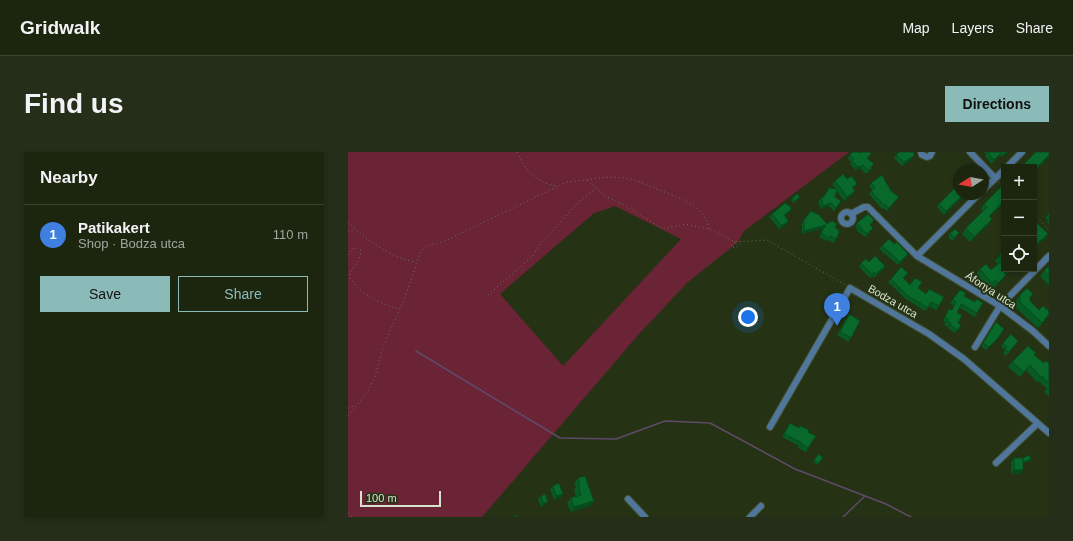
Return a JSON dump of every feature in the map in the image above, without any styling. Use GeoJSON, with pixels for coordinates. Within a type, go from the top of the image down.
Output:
{"type":"FeatureCollection","features":[{"type":"Feature","properties":{"kind":"street"},"geometry":{"type":"LineString","coordinates":[[921,152],[923,157],[927,158],[932,152]]}},
{"type":"Feature","properties":{"kind":"street"},"geometry":{"type":"LineString","coordinates":[[970,152],[996,178]]}},
{"type":"Feature","properties":{"kind":"street"},"geometry":{"type":"LineString","coordinates":[[1009,164],[1022,152]]}},
{"type":"Feature","properties":{"kind":"street"},"geometry":{"type":"LineString","coordinates":[[989,184],[1001,173]]}},
{"type":"Feature","properties":{"kind":"street"},"geometry":{"type":"LineString","coordinates":[[917,256],[974,200]]}},
{"type":"Feature","properties":{"kind":"street","name":"Áfonya utca"},"geometry":{"type":"LineString","coordinates":[[851,214],[864,207],[868,207],[917,256],[1000,306],[1033,331],[1049,346]]}},
{"type":"Feature","properties":{"kind":"street"},"geometry":{"type":"LineString","coordinates":[[975,347],[1000,306],[1049,256]]}},
{"type":"Feature","properties":{"kind":"street"},"geometry":{"type":"LineString","coordinates":[[770,427],[850,288]]}},
{"type":"Feature","properties":{"kind":"street","name":"Bodza utca"},"geometry":{"type":"LineString","coordinates":[[850,288],[929,334],[964,359],[1001,389],[1037,424],[1049,433]]}},
{"type":"Feature","properties":{"kind":"street"},"geometry":{"type":"LineString","coordinates":[[996,463],[1037,424]]}},
{"type":"Feature","properties":{"kind":"street"},"geometry":{"type":"LineString","coordinates":[[628,499],[645,517]]}},
{"type":"Feature","properties":{"kind":"street"},"geometry":{"type":"LineString","coordinates":[[750,517],[762,506]]}},
{"type":"Feature","properties":{"kind":"path"},"geometry":{"type":"LineString","coordinates":[[517,152],[524,166],[533,176],[544,184],[556,186]]}},
{"type":"Feature","properties":{"kind":"path"},"geometry":{"type":"LineString","coordinates":[[348,416],[367,393],[376,377],[382,350],[407,292],[416,262],[421,251],[426,246],[455,236],[537,197],[556,186],[580,179],[587,180],[610,177],[631,179],[685,200],[696,207],[708,223],[709,229]]}},
{"type":"Feature","properties":{"kind":"path"},"geometry":{"type":"LineString","coordinates":[[996,178],[1001,184]]}},
{"type":"Feature","properties":{"kind":"path"},"geometry":{"type":"LineString","coordinates":[[587,180],[605,196],[624,205],[663,229],[685,224],[709,229],[735,242],[767,240],[850,288]]}},
{"type":"Feature","properties":{"kind":"path"},"geometry":{"type":"LineString","coordinates":[[488,295],[533,256],[538,245],[576,206],[597,189]]}},
{"type":"Feature","properties":{"kind":"path"},"geometry":{"type":"LineString","coordinates":[[1037,217],[1049,230]]}},
{"type":"Feature","properties":{"kind":"path"},"geometry":{"type":"LineString","coordinates":[[348,222],[368,240],[395,256],[416,262]]}},
{"type":"Feature","properties":{"kind":"path"},"geometry":{"type":"LineString","coordinates":[[348,232],[355,229]]}},
{"type":"Feature","properties":{"kind":"path"},"geometry":{"type":"LineString","coordinates":[[735,242],[731,246],[735,248],[742,242]]}},
{"type":"Feature","properties":{"kind":"path"},"geometry":{"type":"LineString","coordinates":[[348,255],[352,250],[357,248],[361,250],[361,258],[352,269],[349,276],[352,281],[383,304],[399,309]]}},
{"type":"Feature","properties":{"kind":"path"},"geometry":{"type":"LineString","coordinates":[[348,408],[357,404]]}},
{"type":"Feature","properties":{"kind":"path"},"geometry":{"type":"LineString","coordinates":[[348,513],[352,517]]}},
{"type":"Feature","properties":{"kind":"shaded area"},"geometry":{"type":"Polygon","coordinates":[[[348,152],[849,152],[744,231],[738,242],[687,283],[639,334],[482,517],[348,517],[348,152]],[[615,206],[594,213],[500,294],[563,366],[681,239],[615,206]]]}},
{"type":"Feature","properties":{"kind":"building"},"geometry":{"type":"Polygon","coordinates":[[[853,152],[869,152],[871,154],[867,158],[874,164],[868,170],[863,165],[858,167],[852,161],[854,159],[850,155],[853,152]]]}},
{"type":"Feature","properties":{"kind":"building"},"geometry":{"type":"Polygon","coordinates":[[[899,152],[914,152],[914,156],[904,162],[896,155],[899,152]]]}},
{"type":"Feature","properties":{"kind":"building"},"geometry":{"type":"Polygon","coordinates":[[[987,152],[1002,152],[994,160],[987,152]]]}},
{"type":"Feature","properties":{"kind":"building"},"geometry":{"type":"Polygon","coordinates":[[[1036,152],[1049,152],[1049,155],[1037,167],[1037,164],[1024,164],[1036,152]]]}},
{"type":"Feature","properties":{"kind":"building"},"geometry":{"type":"Polygon","coordinates":[[[843,174],[847,179],[852,176],[857,184],[852,188],[855,191],[847,197],[835,181],[843,174]]]}},
{"type":"Feature","properties":{"kind":"building"},"geometry":{"type":"Polygon","coordinates":[[[882,175],[891,191],[899,197],[889,208],[885,204],[884,205],[871,191],[875,188],[871,183],[882,175]]]}},
{"type":"Feature","properties":{"kind":"building"},"geometry":{"type":"Polygon","coordinates":[[[1001,187],[1001,204],[989,216],[992,219],[974,237],[966,228],[987,207],[984,204],[1001,187]]]}},
{"type":"Feature","properties":{"kind":"building"},"geometry":{"type":"Polygon","coordinates":[[[829,188],[837,189],[835,197],[841,201],[836,208],[831,203],[823,206],[821,198],[824,197],[829,188]]]}},
{"type":"Feature","properties":{"kind":"building"},"geometry":{"type":"Polygon","coordinates":[[[953,190],[953,200],[958,200],[946,211],[939,204],[953,190]]]}},
{"type":"Feature","properties":{"kind":"building"},"geometry":{"type":"Polygon","coordinates":[[[797,194],[800,197],[795,201],[792,198],[797,194]]]}},
{"type":"Feature","properties":{"kind":"building"},"geometry":{"type":"Polygon","coordinates":[[[785,203],[791,207],[791,210],[784,215],[788,220],[787,223],[781,225],[772,214],[785,203]]]}},
{"type":"Feature","properties":{"kind":"building"},"geometry":{"type":"Polygon","coordinates":[[[811,211],[819,215],[827,224],[832,221],[837,224],[835,228],[839,230],[839,233],[836,239],[830,236],[829,238],[821,233],[826,225],[804,231],[804,220],[811,211]]]}},
{"type":"Feature","properties":{"kind":"building"},"geometry":{"type":"Polygon","coordinates":[[[868,214],[874,220],[870,225],[873,228],[867,234],[857,223],[868,214]]]}},
{"type":"Feature","properties":{"kind":"building"},"geometry":{"type":"Polygon","coordinates":[[[1037,223],[1048,234],[1037,243],[1037,223]]]}},
{"type":"Feature","properties":{"kind":"building"},"geometry":{"type":"Polygon","coordinates":[[[955,229],[959,233],[954,238],[950,233],[955,229]]]}},
{"type":"Feature","properties":{"kind":"building"},"geometry":{"type":"Polygon","coordinates":[[[889,239],[894,244],[897,242],[908,254],[900,262],[882,246],[889,239]]]}},
{"type":"Feature","properties":{"kind":"building"},"geometry":{"type":"Polygon","coordinates":[[[875,256],[885,266],[876,274],[874,272],[872,275],[861,263],[866,259],[869,262],[875,256]]]}},
{"type":"Feature","properties":{"kind":"building"},"geometry":{"type":"Polygon","coordinates":[[[1001,262],[1001,272],[1005,272],[1004,273],[1006,275],[998,283],[995,280],[992,283],[980,269],[986,264],[991,270],[1001,262]]]}},
{"type":"Feature","properties":{"kind":"building"},"geometry":{"type":"Polygon","coordinates":[[[1049,266],[1049,276],[1044,271],[1049,266]]]}},
{"type":"Feature","properties":{"kind":"building"},"geometry":{"type":"Polygon","coordinates":[[[901,267],[908,273],[903,278],[910,285],[915,278],[922,282],[918,288],[926,294],[929,289],[944,297],[939,306],[931,302],[928,308],[908,296],[891,279],[901,267]]]}},
{"type":"Feature","properties":{"kind":"building"},"geometry":{"type":"Polygon","coordinates":[[[1027,288],[1033,294],[1030,297],[1030,301],[1039,310],[1043,306],[1049,311],[1049,314],[1042,323],[1020,302],[1020,295],[1027,288]]]}},
{"type":"Feature","properties":{"kind":"building"},"geometry":{"type":"Polygon","coordinates":[[[960,290],[966,293],[964,296],[975,302],[977,299],[983,303],[977,313],[961,304],[957,313],[962,315],[958,323],[961,325],[958,330],[950,325],[951,323],[947,321],[948,319],[945,317],[949,309],[952,310],[956,302],[953,299],[960,290]]]}},
{"type":"Feature","properties":{"kind":"building"},"geometry":{"type":"Polygon","coordinates":[[[849,314],[860,321],[851,338],[840,332],[849,314]]]}},
{"type":"Feature","properties":{"kind":"building"},"geometry":{"type":"Polygon","coordinates":[[[996,322],[1004,329],[989,347],[983,343],[996,322]]]}},
{"type":"Feature","properties":{"kind":"building"},"geometry":{"type":"Polygon","coordinates":[[[1011,334],[1018,341],[1009,352],[1005,349],[1007,347],[1003,343],[1011,334]]]}},
{"type":"Feature","properties":{"kind":"building"},"geometry":{"type":"Polygon","coordinates":[[[1028,346],[1036,353],[1034,355],[1044,363],[1046,361],[1049,363],[1049,383],[1042,376],[1041,378],[1030,365],[1024,372],[1012,362],[1028,346]]]}},
{"type":"Feature","properties":{"kind":"building"},"geometry":{"type":"Polygon","coordinates":[[[790,423],[799,428],[800,426],[809,430],[808,432],[816,436],[808,448],[801,444],[802,443],[784,434],[790,423]]]}},
{"type":"Feature","properties":{"kind":"building"},"geometry":{"type":"Polygon","coordinates":[[[818,454],[823,457],[819,463],[814,461],[818,454]]]}},
{"type":"Feature","properties":{"kind":"building"},"geometry":{"type":"Polygon","coordinates":[[[1029,455],[1031,459],[1024,462],[1023,458],[1029,455]]]}},
{"type":"Feature","properties":{"kind":"building"},"geometry":{"type":"Polygon","coordinates":[[[1014,458],[1023,458],[1023,470],[1014,470],[1014,458]]]}},
{"type":"Feature","properties":{"kind":"building"},"geometry":{"type":"Polygon","coordinates":[[[585,476],[594,501],[574,507],[571,498],[581,495],[578,478],[585,476]]]}},
{"type":"Feature","properties":{"kind":"building"},"geometry":{"type":"Polygon","coordinates":[[[559,483],[563,494],[556,496],[553,486],[559,483]]]}},
{"type":"Feature","properties":{"kind":"building"},"geometry":{"type":"Polygon","coordinates":[[[545,494],[548,502],[543,503],[541,496],[545,494]]]}},
{"type":"Feature","properties":{"kind":"waterway"},"geometry":{"type":"LineString","coordinates":[[416,351],[560,438],[616,439],[665,421],[710,423],[795,469],[886,504],[911,517]]}},
{"type":"Feature","properties":{"kind":"waterway"},"geometry":{"type":"LineString","coordinates":[[843,517],[865,496]]}},
{"type":"Feature","properties":{"kind":"place","name":"Patikakert"},"geometry":{"type":"Point","coordinates":[837,326]}}]}
